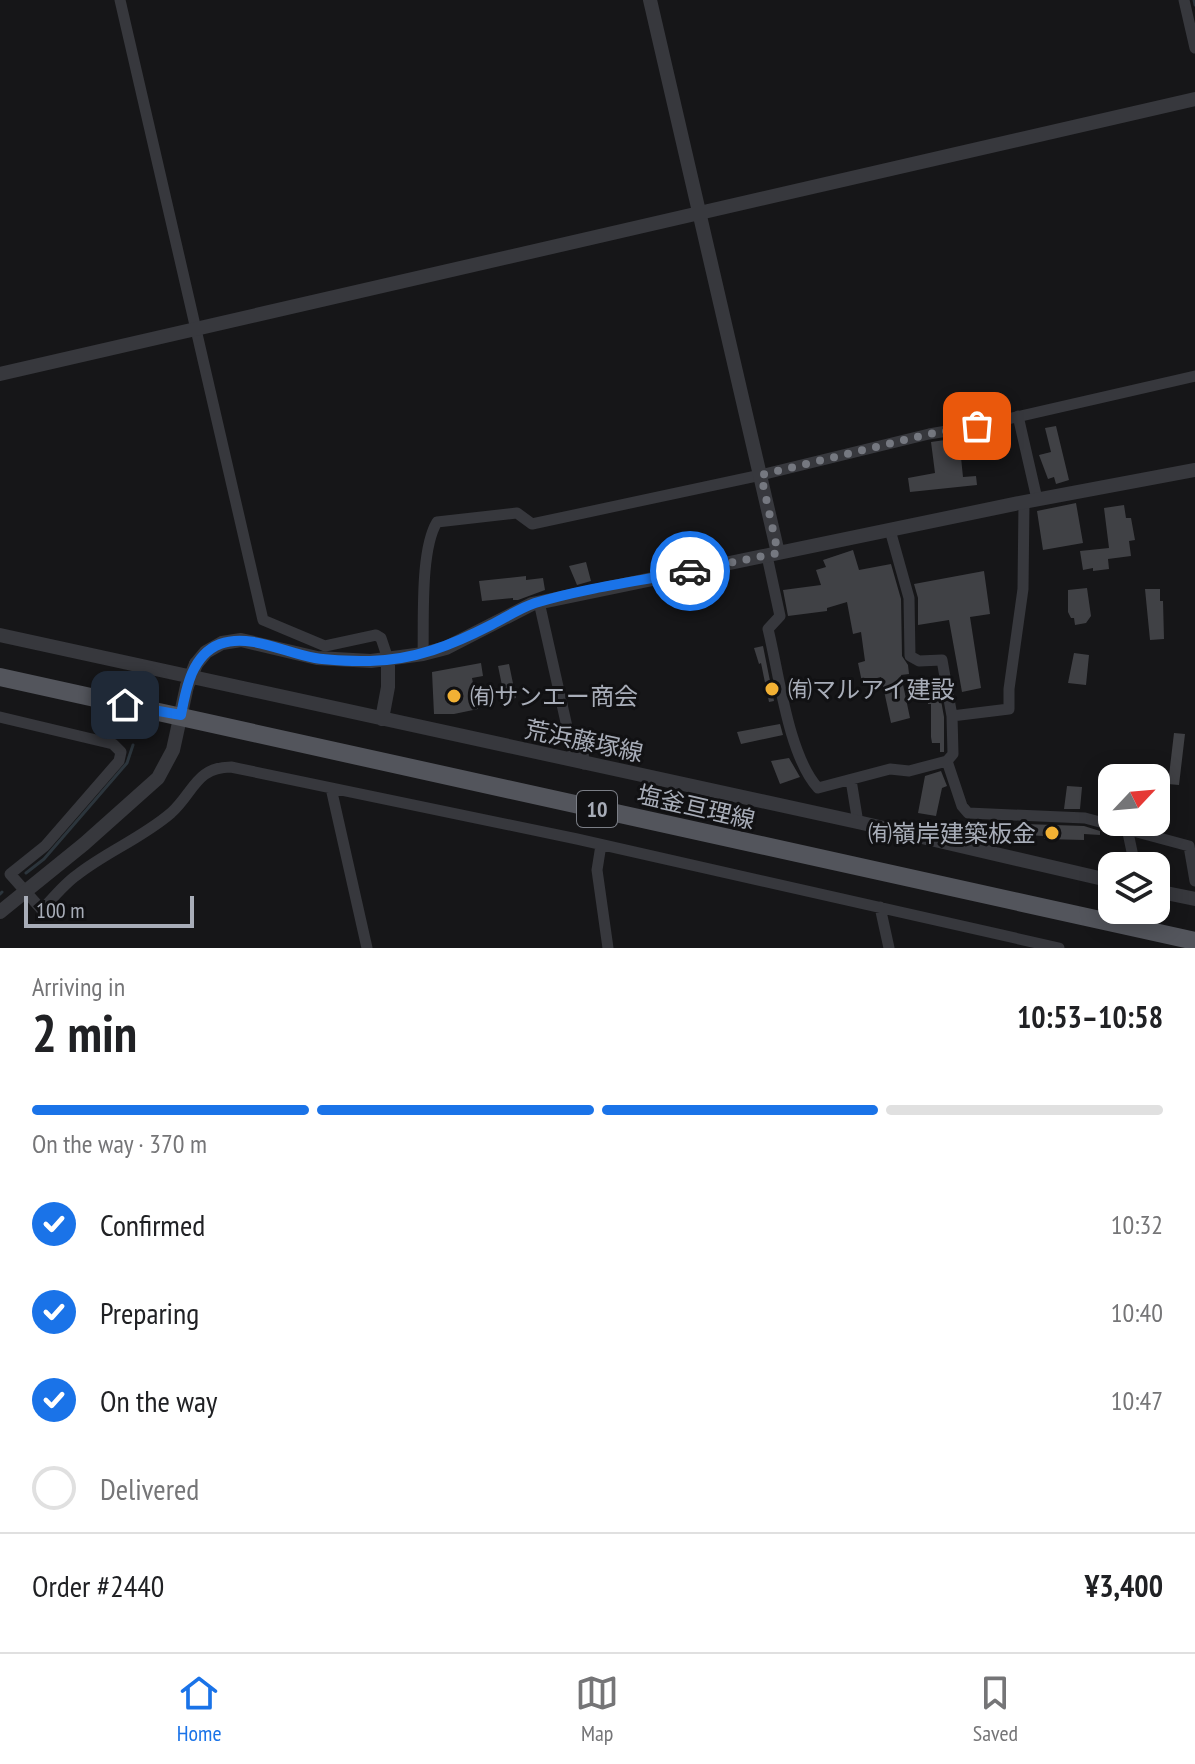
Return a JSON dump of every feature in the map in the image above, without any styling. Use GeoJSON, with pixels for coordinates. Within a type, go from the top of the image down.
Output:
{"type":"FeatureCollection","features":[{"type":"Feature","properties":{"kind":"main road","name":"塩釜亘理線"},"geometry":{"type":"LineString","coordinates":[[0,677],[1195,941]]}},
{"type":"Feature","properties":{"kind":"street"},"geometry":{"type":"LineString","coordinates":[[120,0],[263,620],[325,646],[376,635],[381,638],[388,659],[388,687],[382,719]]}},
{"type":"Feature","properties":{"kind":"street"},"geometry":{"type":"LineString","coordinates":[[650,0],[761,475],[780,616],[768,629],[789,723],[809,778],[818,788],[890,769],[909,771],[947,761],[953,754],[952,716],[942,660],[919,661],[910,656],[909,598],[890,530]]}},
{"type":"Feature","properties":{"kind":"street"},"geometry":{"type":"LineString","coordinates":[[1184,0],[1195,48]]}},
{"type":"Feature","properties":{"kind":"street"},"geometry":{"type":"LineString","coordinates":[[0,374],[1195,99]]}},
{"type":"Feature","properties":{"kind":"street"},"geometry":{"type":"LineString","coordinates":[[423,654],[425,580],[431,533],[437,522],[517,513],[532,524],[1195,376]]}},
{"type":"Feature","properties":{"kind":"street"},"geometry":{"type":"LineString","coordinates":[[952,716],[1009,709],[1031,501],[1018,416]]}},
{"type":"Feature","properties":{"kind":"street"},"geometry":{"type":"LineString","coordinates":[[0,912],[84,844],[158,778],[173,750],[187,686],[196,664],[206,652],[222,643],[241,640],[317,658],[388,659],[423,654],[446,648],[539,602],[1195,470]]}},
{"type":"Feature","properties":{"kind":"street"},"geometry":{"type":"LineString","coordinates":[[539,602],[572,749],[583,751],[584,764]]}},
{"type":"Feature","properties":{"kind":"street","name":"荒浜藤塚線"},"geometry":{"type":"LineString","coordinates":[[0,635],[1098,878]]}},
{"type":"Feature","properties":{"kind":"street"},"geometry":{"type":"LineString","coordinates":[[0,717],[113,744],[121,752],[119,761],[45,846],[10,874],[42,910],[76,875],[160,822],[181,804],[204,772],[216,767],[231,767],[601,845],[1059,948]]}},
{"type":"Feature","properties":{"kind":"street"},"geometry":{"type":"LineString","coordinates":[[947,761],[962,806],[968,813],[1098,821]]}},
{"type":"Feature","properties":{"kind":"street"},"geometry":{"type":"LineString","coordinates":[[851,780],[858,823]]}},
{"type":"Feature","properties":{"kind":"street"},"geometry":{"type":"LineString","coordinates":[[331,788],[367,948]]}},
{"type":"Feature","properties":{"kind":"street"},"geometry":{"type":"LineString","coordinates":[[1155,836],[1189,846],[1195,881]]}},
{"type":"Feature","properties":{"kind":"street"},"geometry":{"type":"LineString","coordinates":[[601,845],[597,870],[608,948]]}},
{"type":"Feature","properties":{"kind":"street"},"geometry":{"type":"LineString","coordinates":[[1170,894],[1195,899]]}},
{"type":"Feature","properties":{"kind":"street"},"geometry":{"type":"LineString","coordinates":[[880,907],[889,948]]}},
{"type":"Feature","properties":{"kind":"building"},"geometry":{"type":"Polygon","coordinates":[[[1056,426],[1069,480],[1056,484],[1054,477],[1048,479],[1039,455],[1051,452],[1045,428],[1056,426]]]}},
{"type":"Feature","properties":{"kind":"building"},"geometry":{"type":"Polygon","coordinates":[[[959,438],[963,477],[976,476],[977,485],[910,492],[908,478],[935,473],[931,442],[959,438]]]}},
{"type":"Feature","properties":{"kind":"building"},"geometry":{"type":"Polygon","coordinates":[[[1076,503],[1083,543],[1043,550],[1037,511],[1076,503]]]}},
{"type":"Feature","properties":{"kind":"building"},"geometry":{"type":"Polygon","coordinates":[[[1124,505],[1126,518],[1131,518],[1135,540],[1129,541],[1131,556],[1108,559],[1109,569],[1083,570],[1080,551],[1109,548],[1104,508],[1124,505]]]}},
{"type":"Feature","properties":{"kind":"building"},"geometry":{"type":"Polygon","coordinates":[[[853,550],[859,570],[891,564],[901,599],[902,656],[909,674],[901,675],[910,718],[891,723],[881,677],[862,682],[858,663],[865,661],[861,632],[853,634],[847,602],[827,608],[827,611],[788,616],[783,590],[821,585],[816,570],[826,567],[823,560],[853,550]]]}},
{"type":"Feature","properties":{"kind":"building"},"geometry":{"type":"Polygon","coordinates":[[[586,562],[591,581],[577,585],[569,566],[586,562]]]}},
{"type":"Feature","properties":{"kind":"building"},"geometry":{"type":"Polygon","coordinates":[[[984,571],[990,614],[970,617],[981,688],[962,692],[949,620],[918,625],[918,598],[914,584],[984,571]]]}},
{"type":"Feature","properties":{"kind":"building"},"geometry":{"type":"Polygon","coordinates":[[[526,576],[526,580],[543,578],[545,590],[518,600],[482,601],[479,581],[526,576]]]}},
{"type":"Feature","properties":{"kind":"building"},"geometry":{"type":"Polygon","coordinates":[[[1087,588],[1091,616],[1086,623],[1075,625],[1074,618],[1068,612],[1068,590],[1087,588]]]}},
{"type":"Feature","properties":{"kind":"building"},"geometry":{"type":"Polygon","coordinates":[[[1145,589],[1160,589],[1164,639],[1150,640],[1145,589]]]}},
{"type":"Feature","properties":{"kind":"building"},"geometry":{"type":"Polygon","coordinates":[[[763,646],[774,701],[769,702],[761,663],[754,648],[763,646]]]}},
{"type":"Feature","properties":{"kind":"building"},"geometry":{"type":"Polygon","coordinates":[[[1074,653],[1089,655],[1086,685],[1068,683],[1074,653]]]}},
{"type":"Feature","properties":{"kind":"building","name":"㈲サンエー商会"},"geometry":{"type":"Polygon","coordinates":[[[481,663],[483,676],[472,678],[478,709],[434,714],[432,672],[481,663]]]}},
{"type":"Feature","properties":{"kind":"building"},"geometry":{"type":"Polygon","coordinates":[[[509,664],[516,698],[505,700],[498,666],[509,664]]]}},
{"type":"Feature","properties":{"kind":"building"},"geometry":{"type":"Polygon","coordinates":[[[937,678],[944,717],[944,752],[940,752],[940,743],[932,743],[931,737],[931,704],[928,704],[926,679],[937,678]]]}},
{"type":"Feature","properties":{"kind":"building"},"geometry":{"type":"Polygon","coordinates":[[[780,724],[783,735],[741,744],[737,732],[780,724]]]}},
{"type":"Feature","properties":{"kind":"building"},"geometry":{"type":"Polygon","coordinates":[[[1174,733],[1185,734],[1179,785],[1170,784],[1174,733]]]}},
{"type":"Feature","properties":{"kind":"building"},"geometry":{"type":"Polygon","coordinates":[[[789,758],[800,777],[780,784],[771,761],[789,758]]]}},
{"type":"Feature","properties":{"kind":"building"},"geometry":{"type":"Polygon","coordinates":[[[941,771],[947,786],[942,788],[936,816],[918,813],[925,776],[941,771]]]}},
{"type":"Feature","properties":{"kind":"building"},"geometry":{"type":"Polygon","coordinates":[[[1067,786],[1082,787],[1080,809],[1064,809],[1067,786]]]}},
{"type":"Feature","properties":{"kind":"building"},"geometry":{"type":"Polygon","coordinates":[[[1025,824],[1084,826],[1098,830],[1098,835],[1084,834],[1084,840],[1025,835],[1025,824]]]}},
{"type":"Feature","properties":{"kind":"waterway"},"geometry":{"type":"LineString","coordinates":[[1194,0],[1195,5]]}},
{"type":"Feature","properties":{"kind":"waterway"},"geometry":{"type":"LineString","coordinates":[[26,873],[44,859],[127,763],[133,745]]}},
{"type":"Feature","properties":{"kind":"way so far"},"geometry":{"type":"LineString","coordinates":[[690,571],[778,553],[761,475],[929,434],[977,426]]}},
{"type":"Feature","properties":{"kind":"place","name":"㈲マルアイ建設"},"geometry":{"type":"Point","coordinates":[772,689]}},
{"type":"Feature","properties":{"kind":"place","name":"㈲サンエー商会"},"geometry":{"type":"Point","coordinates":[454,696]}},
{"type":"Feature","properties":{"kind":"place","name":"㈲嶺岸建築板金"},"geometry":{"type":"Point","coordinates":[1052,833]}},
{"type":"Feature","properties":{"kind":"route"},"geometry":{"type":"LineString","coordinates":[[125,705],[181,715],[187,686],[196,664],[206,652],[222,643],[241,640],[317,658],[350,660],[371,661],[423,654],[446,648],[532,604],[690,571]]}}]}
